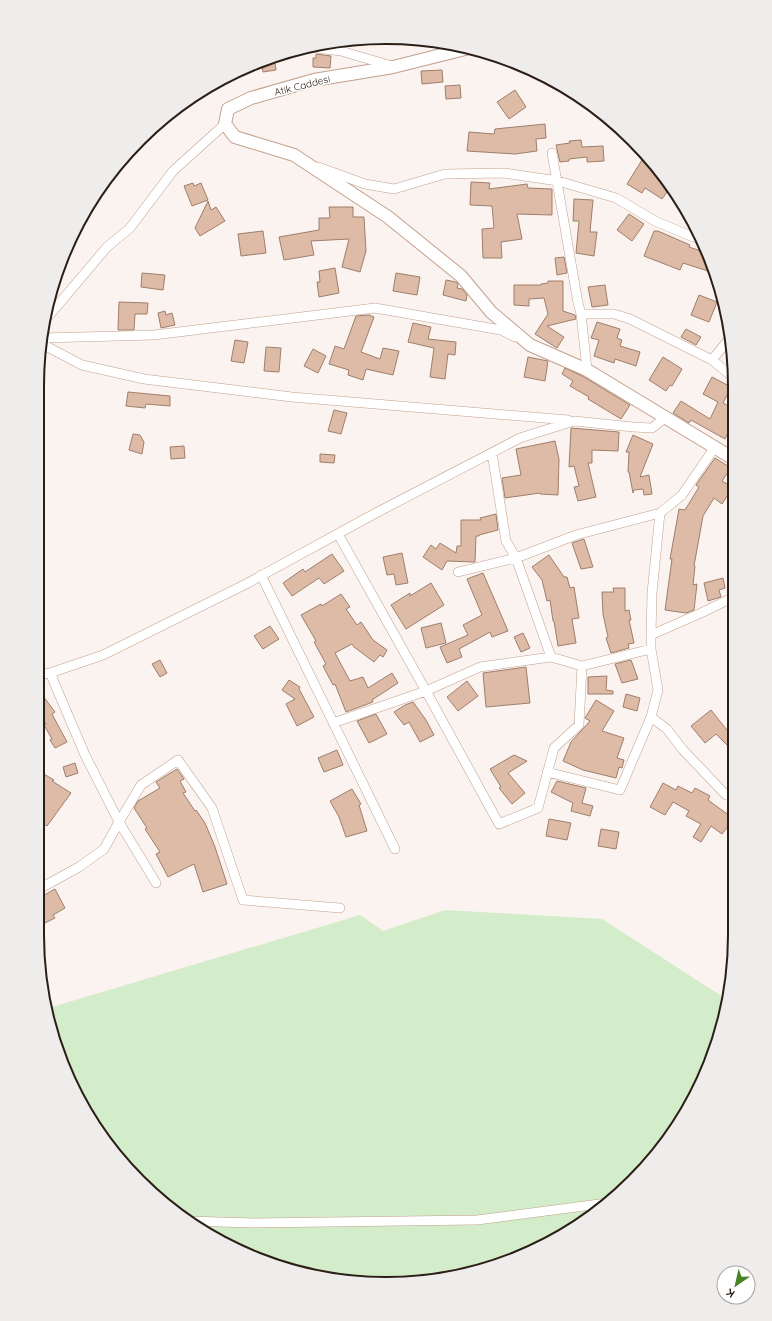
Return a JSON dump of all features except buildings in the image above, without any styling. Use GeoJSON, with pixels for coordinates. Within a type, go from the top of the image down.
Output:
{"type":"FeatureCollection","features":[{"type":"Feature","properties":{"kind":"street"},"geometry":{"type":"LineString","coordinates":[[328,49],[341,51],[393,67]]}},
{"type":"Feature","properties":{"kind":"street","name":"Atik Caddesi"},"geometry":{"type":"LineString","coordinates":[[225,124],[228,109],[251,98],[314,80],[393,67],[455,51]]}},
{"type":"Feature","properties":{"kind":"street"},"geometry":{"type":"LineString","coordinates":[[53,311],[107,247],[130,228],[173,171],[225,124],[235,137],[294,155],[388,217],[461,276],[491,312],[530,345]]}},
{"type":"Feature","properties":{"kind":"street"},"geometry":{"type":"LineString","coordinates":[[552,153],[581,314],[587,370]]}},
{"type":"Feature","properties":{"kind":"street"},"geometry":{"type":"LineString","coordinates":[[306,163],[366,184],[394,189],[445,174],[504,173],[558,181],[616,198],[655,221],[694,237]]}},
{"type":"Feature","properties":{"kind":"street"},"geometry":{"type":"LineString","coordinates":[[48,338],[154,335],[375,308],[501,330],[530,345],[587,370],[728,455]]}},
{"type":"Feature","properties":{"kind":"street"},"geometry":{"type":"LineString","coordinates":[[581,314],[614,314],[630,319],[712,360],[727,373]]}},
{"type":"Feature","properties":{"kind":"street"},"geometry":{"type":"LineString","coordinates":[[712,360],[725,344]]}},
{"type":"Feature","properties":{"kind":"street"},"geometry":{"type":"LineString","coordinates":[[47,346],[82,365],[144,379],[292,397],[574,420],[633,427],[652,428],[666,418]]}},
{"type":"Feature","properties":{"kind":"street"},"geometry":{"type":"LineString","coordinates":[[44,674],[103,655],[261,576],[520,438],[574,420]]}},
{"type":"Feature","properties":{"kind":"street"},"geometry":{"type":"LineString","coordinates":[[458,572],[516,558],[576,535],[660,513],[682,495],[715,447]]}},
{"type":"Feature","properties":{"kind":"street"},"geometry":{"type":"LineString","coordinates":[[492,453],[506,541],[516,558],[551,657]]}},
{"type":"Feature","properties":{"kind":"street"},"geometry":{"type":"LineString","coordinates":[[547,772],[620,790],[651,717],[658,690],[651,649],[651,635],[652,593],[660,513]]}},
{"type":"Feature","properties":{"kind":"street"},"geometry":{"type":"LineString","coordinates":[[338,534],[500,824],[538,808],[554,748],[579,725],[582,666]]}},
{"type":"Feature","properties":{"kind":"street"},"geometry":{"type":"LineString","coordinates":[[261,576],[395,849]]}},
{"type":"Feature","properties":{"kind":"street"},"geometry":{"type":"LineString","coordinates":[[651,635],[728,600]]}},
{"type":"Feature","properties":{"kind":"street"},"geometry":{"type":"LineString","coordinates":[[333,723],[426,691],[480,667],[551,657],[582,666],[651,649]]}},
{"type":"Feature","properties":{"kind":"street"},"geometry":{"type":"LineString","coordinates":[[50,673],[85,755],[119,822],[156,883]]}},
{"type":"Feature","properties":{"kind":"street"},"geometry":{"type":"LineString","coordinates":[[651,717],[667,729],[683,750],[728,796]]}},
{"type":"Feature","properties":{"kind":"street"},"geometry":{"type":"LineString","coordinates":[[44,886],[79,867],[104,849],[141,785],[178,760],[212,808],[243,900],[340,908]]}},
{"type":"Feature","properties":{"kind":"street"},"geometry":{"type":"LineString","coordinates":[[200,1221],[260,1223],[477,1220],[596,1204]]}},
{"type":"Feature","properties":{"kind":"green space"},"geometry":{"type":"Polygon","coordinates":[[[445,910],[602,919],[722,996],[710,1045],[693,1086],[670,1125],[628,1177],[576,1219],[537,1242],[517,1251],[496,1259],[453,1270],[431,1274],[386,1277],[341,1274],[319,1270],[276,1259],[255,1251],[235,1242],[196,1219],[144,1177],[102,1125],[79,1086],[62,1045],[52,1007],[360,915],[383,931],[445,910]]]}}]}
